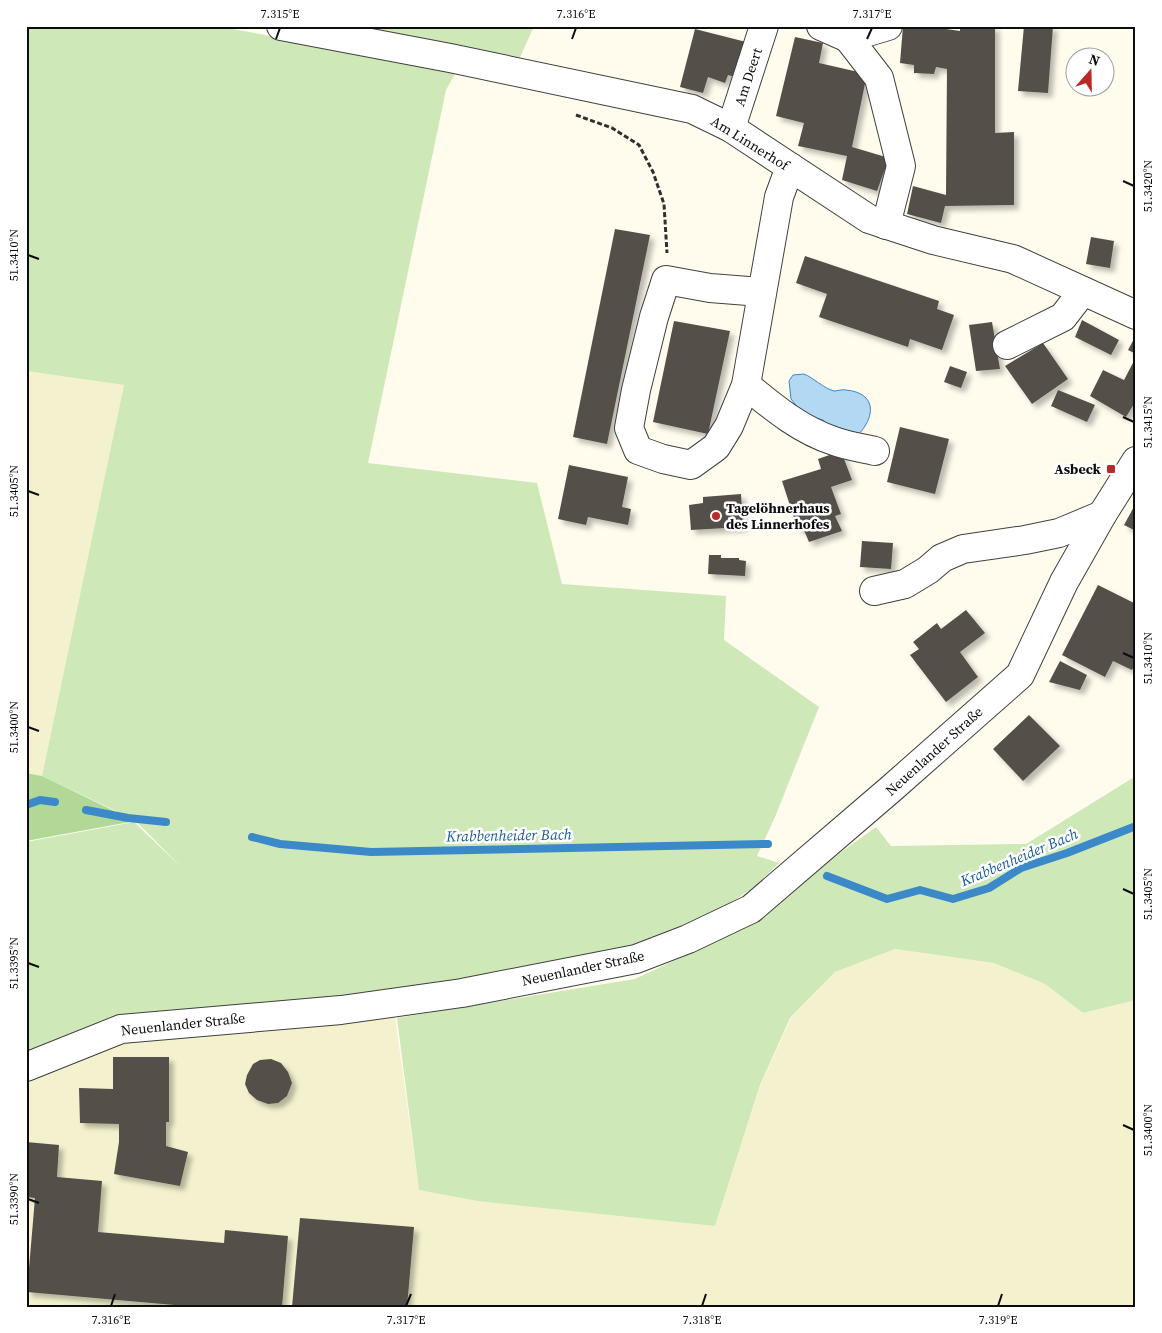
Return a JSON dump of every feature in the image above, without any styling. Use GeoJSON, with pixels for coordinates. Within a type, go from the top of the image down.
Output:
{"type":"FeatureCollection","features":[{"type":"Feature","properties":{"kind":"street","name":"Am Linnerhof"},"geometry":{"type":"LineString","coordinates":[[281,26],[450,58],[692,109],[732,128],[869,219],[933,240],[1013,258],[1136,315]]}},
{"type":"Feature","properties":{"kind":"street","name":"Am Deert"},"geometry":{"type":"LineString","coordinates":[[732,128],[764,26]]}},
{"type":"Feature","properties":{"kind":"street"},"geometry":{"type":"LineString","coordinates":[[821,26],[848,38],[879,78],[901,166],[886,225]]}},
{"type":"Feature","properties":{"kind":"street"},"geometry":{"type":"LineString","coordinates":[[848,38],[888,26]]}},
{"type":"Feature","properties":{"kind":"street"},"geometry":{"type":"LineString","coordinates":[[761,292],[710,288],[666,280],[654,317],[636,390],[629,428],[638,450],[663,459],[691,465],[716,447],[729,426],[746,385],[779,197],[790,167]]}},
{"type":"Feature","properties":{"kind":"street"},"geometry":{"type":"LineString","coordinates":[[1007,344],[1063,317],[1083,291]]}},
{"type":"Feature","properties":{"kind":"street"},"geometry":{"type":"LineString","coordinates":[[746,385],[778,411],[807,430],[834,442],[875,451]]}},
{"type":"Feature","properties":{"kind":"street","name":"Neuenlander Straße"},"geometry":{"type":"LineString","coordinates":[[26,1066],[120,1029],[350,1008],[462,993],[636,959],[688,939],[751,910],[1020,675],[1064,582],[1102,515],[1136,461]]}},
{"type":"Feature","properties":{"kind":"street"},"geometry":{"type":"LineString","coordinates":[[874,591],[905,584],[928,570],[942,558],[963,549],[1059,533],[1102,515]]}},
{"type":"Feature","properties":{"kind":"path"},"geometry":{"type":"LineString","coordinates":[[576,114],[612,128],[639,144],[653,172],[664,204],[667,242],[666,280]]}},
{"type":"Feature","properties":{"kind":"shaded area"},"geometry":{"type":"Polygon","coordinates":[[[26,371],[124,385],[42,776],[26,773],[26,371]]]}},
{"type":"Feature","properties":{"kind":"shaded area"},"geometry":{"type":"Polygon","coordinates":[[[895,949],[994,963],[1045,984],[1083,1013],[1136,1000],[1136,1307],[26,1307],[26,1080],[129,1040],[395,1017],[419,1190],[715,1226],[760,1086],[791,1018],[835,972],[895,949]]]}},
{"type":"Feature","properties":{"kind":"green space"},"geometry":{"type":"Polygon","coordinates":[[[26,26],[216,26],[457,70],[446,90],[368,463],[537,483],[562,584],[726,596],[724,640],[819,707],[775,817],[757,856],[779,863],[755,886],[709,918],[646,945],[572,964],[26,1055],[26,842],[134,822],[182,868],[135,820],[42,776],[124,385],[26,371],[26,26]]]}},
{"type":"Feature","properties":{"kind":"green space"},"geometry":{"type":"Polygon","coordinates":[[[316,26],[534,26],[518,62],[316,26]]]}},
{"type":"Feature","properties":{"kind":"green space"},"geometry":{"type":"Polygon","coordinates":[[[26,773],[42,776],[135,821],[26,841],[26,773]]]}},
{"type":"Feature","properties":{"kind":"green space"},"geometry":{"type":"Polygon","coordinates":[[[1136,776],[1136,1000],[1083,1013],[1045,984],[994,963],[895,949],[835,972],[790,1018],[760,1085],[715,1226],[478,1201],[419,1190],[397,1018],[635,979],[746,927],[816,870],[876,827],[891,846],[1026,844],[1136,776]]]}},
{"type":"Feature","properties":{"kind":"water"},"geometry":{"type":"Polygon","coordinates":[[[804,374],[830,390],[856,392],[868,401],[870,414],[868,421],[857,436],[838,434],[823,420],[799,409],[791,399],[789,381],[793,375],[804,374]]]}},
{"type":"Feature","properties":{"kind":"building"},"geometry":{"type":"Polygon","coordinates":[[[903,26],[925,26],[960,31],[960,26],[995,26],[995,133],[1014,132],[1014,205],[945,206],[941,223],[907,214],[913,186],[946,195],[947,69],[936,67],[934,74],[914,73],[914,65],[900,63],[903,26]]]}},
{"type":"Feature","properties":{"kind":"building"},"geometry":{"type":"Polygon","coordinates":[[[1024,26],[1053,26],[1048,93],[1018,91],[1024,26]]]}},
{"type":"Feature","properties":{"kind":"building"},"geometry":{"type":"Polygon","coordinates":[[[695,29],[750,43],[741,79],[728,75],[725,83],[708,77],[703,93],[680,87],[695,29]]]}},
{"type":"Feature","properties":{"kind":"building"},"geometry":{"type":"Polygon","coordinates":[[[795,37],[823,43],[819,63],[867,74],[852,147],[889,158],[877,191],[842,180],[847,156],[798,146],[804,123],[776,116],[795,37]]]}},
{"type":"Feature","properties":{"kind":"building"},"geometry":{"type":"Polygon","coordinates":[[[615,229],[650,235],[607,444],[573,437],[615,229]]]}},
{"type":"Feature","properties":{"kind":"building"},"geometry":{"type":"Polygon","coordinates":[[[1091,237],[1114,241],[1110,268],[1086,264],[1091,237]]]}},
{"type":"Feature","properties":{"kind":"building"},"geometry":{"type":"Polygon","coordinates":[[[805,256],[939,301],[937,309],[954,315],[942,350],[910,339],[908,347],[819,317],[827,294],[796,283],[805,256]]]}},
{"type":"Feature","properties":{"kind":"building"},"geometry":{"type":"Polygon","coordinates":[[[1082,320],[1119,340],[1111,355],[1075,337],[1082,320]]]}},
{"type":"Feature","properties":{"kind":"building"},"geometry":{"type":"Polygon","coordinates":[[[674,321],[730,331],[708,434],[653,422],[674,321]]]}},
{"type":"Feature","properties":{"kind":"building"},"geometry":{"type":"Polygon","coordinates":[[[992,322],[1000,369],[976,371],[969,325],[992,322]]]}},
{"type":"Feature","properties":{"kind":"building"},"geometry":{"type":"Polygon","coordinates":[[[1136,335],[1136,354],[1128,350],[1136,335]]]}},
{"type":"Feature","properties":{"kind":"building"},"geometry":{"type":"Polygon","coordinates":[[[1043,343],[1068,379],[1032,404],[1005,366],[1043,343]]]}},
{"type":"Feature","properties":{"kind":"building"},"geometry":{"type":"Polygon","coordinates":[[[1136,357],[1136,405],[1134,404],[1126,417],[1090,396],[1103,370],[1124,380],[1136,357]]]}},
{"type":"Feature","properties":{"kind":"building"},"geometry":{"type":"Polygon","coordinates":[[[950,366],[967,372],[961,388],[944,382],[950,366]]]}},
{"type":"Feature","properties":{"kind":"building"},"geometry":{"type":"Polygon","coordinates":[[[1058,390],[1095,405],[1087,422],[1051,406],[1058,390]]]}},
{"type":"Feature","properties":{"kind":"building"},"geometry":{"type":"Polygon","coordinates":[[[900,427],[949,439],[935,494],[887,482],[900,427]]]}},
{"type":"Feature","properties":{"kind":"building"},"geometry":{"type":"Polygon","coordinates":[[[841,451],[852,480],[831,487],[841,514],[835,516],[842,531],[809,542],[803,528],[798,530],[782,481],[821,469],[818,459],[841,451]]]}},
{"type":"Feature","properties":{"kind":"building"},"geometry":{"type":"Polygon","coordinates":[[[569,465],[628,477],[622,507],[631,509],[628,525],[588,517],[586,525],[558,519],[569,465]]]}},
{"type":"Feature","properties":{"kind":"building","name":"Tagelöhnerhaus des Linnerhofes"},"geometry":{"type":"Polygon","coordinates":[[[741,494],[743,527],[691,530],[689,505],[703,503],[703,497],[741,494]]]}},
{"type":"Feature","properties":{"kind":"building"},"geometry":{"type":"Polygon","coordinates":[[[1136,503],[1136,531],[1124,525],[1136,503]]]}},
{"type":"Feature","properties":{"kind":"building"},"geometry":{"type":"Polygon","coordinates":[[[862,541],[893,543],[891,569],[860,567],[862,541]]]}},
{"type":"Feature","properties":{"kind":"building"},"geometry":{"type":"Polygon","coordinates":[[[709,555],[721,555],[721,558],[739,558],[739,560],[746,561],[745,576],[708,574],[709,555]]]}},
{"type":"Feature","properties":{"kind":"building"},"geometry":{"type":"Polygon","coordinates":[[[1098,585],[1136,604],[1136,663],[1132,670],[1113,661],[1105,677],[1062,655],[1098,585]]]}},
{"type":"Feature","properties":{"kind":"building"},"geometry":{"type":"Polygon","coordinates":[[[966,610],[985,633],[960,652],[978,677],[946,702],[910,655],[919,649],[913,642],[937,623],[941,629],[966,610]]]}},
{"type":"Feature","properties":{"kind":"building"},"geometry":{"type":"Polygon","coordinates":[[[1060,661],[1087,675],[1080,690],[1049,682],[1060,661]]]}},
{"type":"Feature","properties":{"kind":"building"},"geometry":{"type":"Polygon","coordinates":[[[1029,715],[1060,746],[1023,781],[993,749],[1029,715]]]}},
{"type":"Feature","properties":{"kind":"building"},"geometry":{"type":"Polygon","coordinates":[[[113,1057],[169,1057],[169,1122],[166,1122],[166,1146],[188,1152],[180,1186],[114,1174],[119,1142],[119,1124],[80,1123],[79,1088],[113,1089],[113,1057]]]}},
{"type":"Feature","properties":{"kind":"building"},"geometry":{"type":"Polygon","coordinates":[[[271,1059],[281,1063],[288,1072],[292,1083],[287,1096],[278,1103],[268,1104],[257,1100],[249,1093],[245,1084],[253,1064],[260,1060],[271,1059]]]}},
{"type":"Feature","properties":{"kind":"building"},"geometry":{"type":"Polygon","coordinates":[[[26,1142],[59,1145],[57,1177],[102,1181],[98,1232],[224,1243],[225,1230],[288,1236],[282,1307],[197,1307],[27,1292],[35,1198],[26,1197],[26,1142]]]}},
{"type":"Feature","properties":{"kind":"building"},"geometry":{"type":"Polygon","coordinates":[[[300,1218],[414,1227],[407,1307],[292,1307],[300,1218]]]}},
{"type":"Feature","properties":{"kind":"waterway","name":"Krabbenheider Bach"},"geometry":{"type":"LineString","coordinates":[[26,805],[40,800],[55,802]]}},
{"type":"Feature","properties":{"kind":"waterway","name":"Krabbenheider Bach"},"geometry":{"type":"LineString","coordinates":[[86,810],[128,818],[166,822]]}},
{"type":"Feature","properties":{"kind":"waterway","name":"Krabbenheider Bach"},"geometry":{"type":"LineString","coordinates":[[827,876],[887,899],[920,890],[953,899],[989,888],[1021,868],[1067,853],[1136,826]]}},
{"type":"Feature","properties":{"kind":"waterway","name":"Krabbenheider Bach"},"geometry":{"type":"LineString","coordinates":[[252,837],[280,844],[371,852],[768,844]]}},
{"type":"Feature","properties":{"kind":"place","name":"Asbeck"},"geometry":{"type":"Point","coordinates":[1111,469]}},
{"type":"Feature","properties":{"kind":"place","name":"Tagelöhnerhaus des Linnerhofes"},"geometry":{"type":"Point","coordinates":[716,516]}}]}
